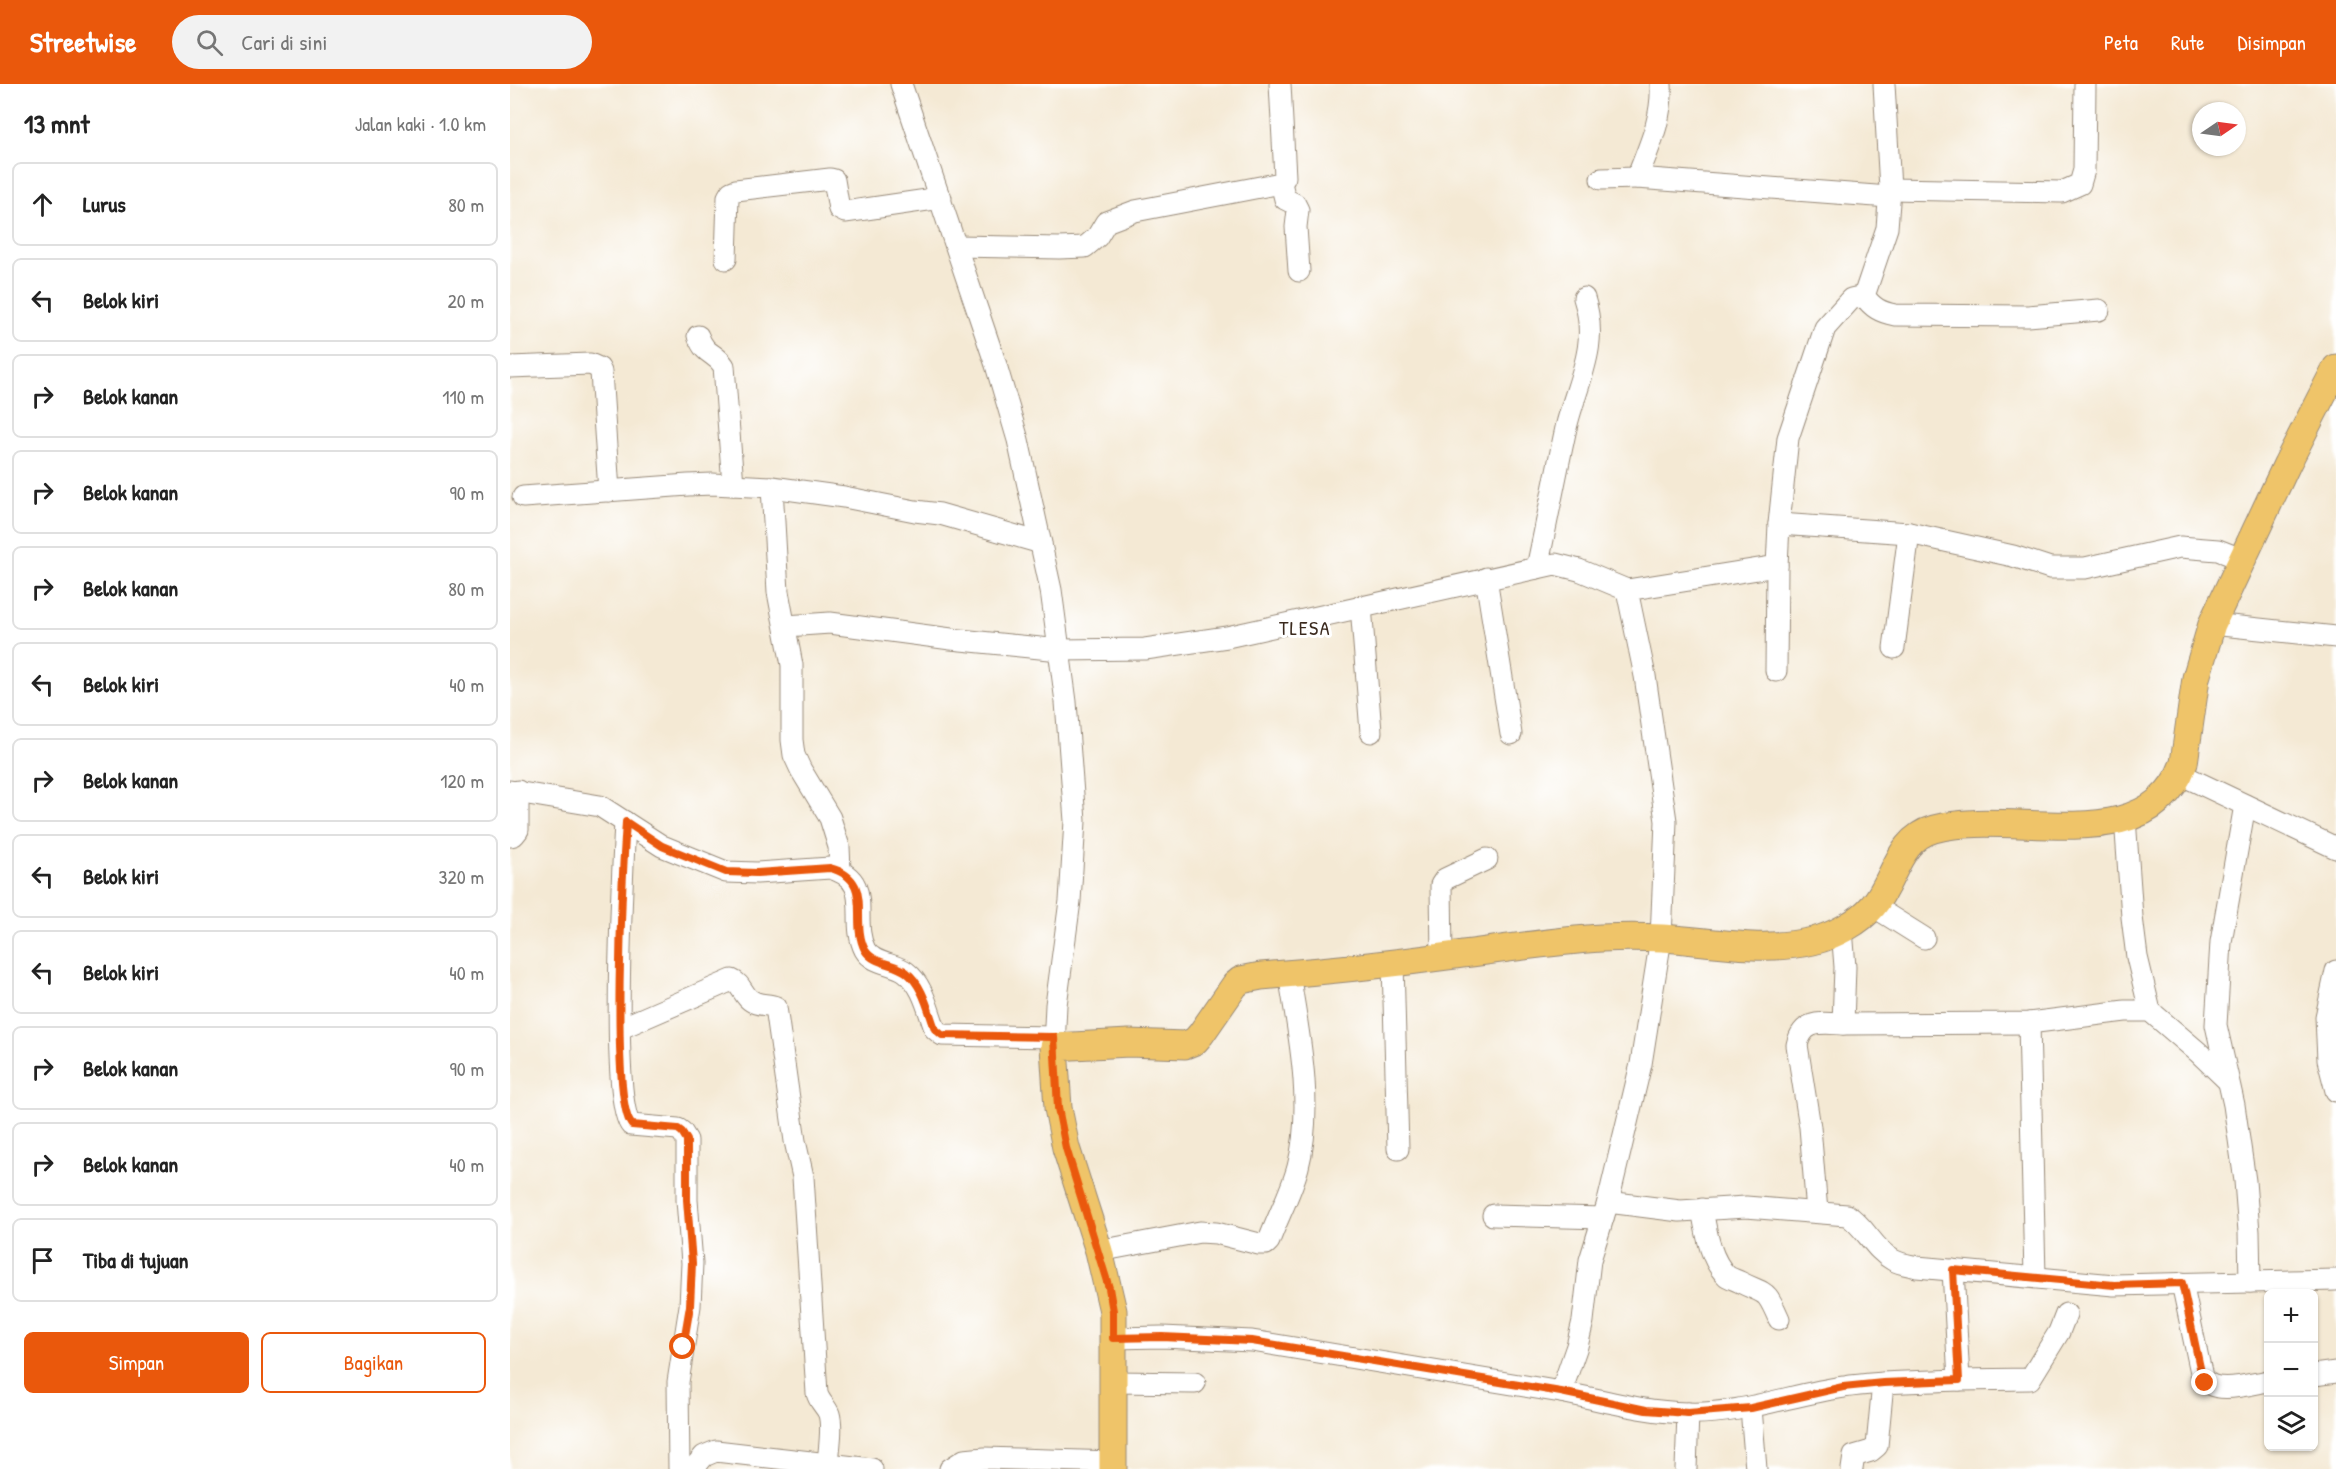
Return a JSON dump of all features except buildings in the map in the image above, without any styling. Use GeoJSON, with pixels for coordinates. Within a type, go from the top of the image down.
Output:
{"type":"FeatureCollection","features":[{"type":"Feature","properties":{"kind":"main road"},"geometry":{"type":"LineString","coordinates":[[1113,1466],[1113,1311],[1099,1251],[1066,1148],[1058,1108],[1054,1042],[1185,1045],[1195,1041],[1201,1034],[1235,985],[1241,980],[1261,976],[1392,963],[1573,940],[1661,938],[1758,947],[1814,941],[1842,929],[1873,906],[1905,849],[1918,837],[1933,829],[1960,825],[2096,825],[2135,816],[2171,789],[2180,774],[2184,762],[2196,678],[2212,624],[2241,560],[2336,370]]}},
{"type":"Feature","properties":{"kind":"street"},"geometry":{"type":"LineString","coordinates":[[510,836],[518,830],[514,791],[592,803],[611,812],[662,846],[726,872],[757,873],[830,868],[840,870],[855,883],[858,891],[861,939],[865,950],[880,962],[906,972],[917,984],[935,1029],[939,1033],[1054,1042],[1056,1005],[1070,901],[1075,821],[1066,702],[1051,590],[1018,441],[996,365],[901,84]]}},
{"type":"Feature","properties":{"kind":"street"},"geometry":{"type":"LineString","coordinates":[[957,246],[1059,248],[1086,246],[1097,237],[1106,222],[1117,216],[1281,183],[1285,177],[1280,84]]}},
{"type":"Feature","properties":{"kind":"street"},"geometry":{"type":"LineString","coordinates":[[1637,178],[1657,124],[1662,100],[1661,84]]}},
{"type":"Feature","properties":{"kind":"street"},"geometry":{"type":"LineString","coordinates":[[1864,296],[1887,228],[1890,193],[1884,84]]}},
{"type":"Feature","properties":{"kind":"street"},"geometry":{"type":"LineString","coordinates":[[1601,179],[1637,178],[1890,193],[2062,192],[2080,183],[2084,170],[2085,84]]}},
{"type":"Feature","properties":{"kind":"street"},"geometry":{"type":"LineString","coordinates":[[726,259],[728,197],[736,190],[830,179],[834,180],[839,209],[845,213],[941,198]]}},
{"type":"Feature","properties":{"kind":"street"},"geometry":{"type":"LineString","coordinates":[[1281,183],[1285,199],[1295,204],[1298,210],[1296,227],[1299,271]]}},
{"type":"Feature","properties":{"kind":"street"},"geometry":{"type":"LineString","coordinates":[[1864,296],[1871,306],[1880,312],[1895,315],[2028,316],[2099,310]]}},
{"type":"Feature","properties":{"kind":"street"},"geometry":{"type":"LineString","coordinates":[[1776,671],[1779,524],[1788,438],[1825,328],[1851,299],[1864,296]]}},
{"type":"Feature","properties":{"kind":"street"},"geometry":{"type":"LineString","coordinates":[[1537,568],[1567,426],[1591,332],[1590,317],[1584,298]]}},
{"type":"Feature","properties":{"kind":"street"},"geometry":{"type":"LineString","coordinates":[[698,336],[703,349],[720,359],[726,376],[733,485]]}},
{"type":"Feature","properties":{"kind":"street"},"geometry":{"type":"LineString","coordinates":[[510,367],[590,364],[599,368],[609,491]]}},
{"type":"Feature","properties":{"kind":"street"},"geometry":{"type":"LineString","coordinates":[[523,497],[688,485],[772,487],[844,497],[915,512],[940,514],[1041,543]]}},
{"type":"Feature","properties":{"kind":"street"},"geometry":{"type":"LineString","coordinates":[[772,487],[778,592],[792,665],[794,754],[830,818],[839,847],[840,870]]}},
{"type":"Feature","properties":{"kind":"street"},"geometry":{"type":"LineString","coordinates":[[1779,524],[1910,533],[2013,556],[2050,568],[2085,568],[2180,547],[2218,550],[2241,560]]}},
{"type":"Feature","properties":{"kind":"street"},"geometry":{"type":"LineString","coordinates":[[1894,648],[1910,533]]}},
{"type":"Feature","properties":{"kind":"street"},"geometry":{"type":"LineString","coordinates":[[786,626],[830,623],[1060,650],[1144,649],[1227,637],[1555,564],[1565,565],[1626,590],[1777,566]]}},
{"type":"Feature","properties":{"kind":"street"},"geometry":{"type":"LineString","coordinates":[[1486,578],[1511,734]]}},
{"type":"Feature","properties":{"kind":"street"},"geometry":{"type":"LineString","coordinates":[[1561,1392],[1581,1329],[1590,1260],[1605,1210],[1641,1064],[1661,938],[1665,821],[1645,676],[1626,590]]}},
{"type":"Feature","properties":{"kind":"street"},"geometry":{"type":"LineString","coordinates":[[1360,606],[1371,732]]}},
{"type":"Feature","properties":{"kind":"street"},"geometry":{"type":"LineString","coordinates":[[2212,624],[2336,637]]}},
{"type":"Feature","properties":{"kind":"street"},"geometry":{"type":"LineString","coordinates":[[2180,774],[2336,848]]}},
{"type":"Feature","properties":{"kind":"street"},"geometry":{"type":"LineString","coordinates":[[2245,805],[2222,942],[2216,1025],[2234,1106],[2245,1181],[2250,1282]]}},
{"type":"Feature","properties":{"kind":"street"},"geometry":{"type":"LineString","coordinates":[[2125,818],[2136,947],[2150,1011],[2227,1080]]}},
{"type":"Feature","properties":{"kind":"street"},"geometry":{"type":"LineString","coordinates":[[626,822],[618,969],[623,1092],[627,1120],[632,1125],[678,1129],[687,1140],[687,1200],[692,1263],[690,1306],[678,1382],[679,1469]]}},
{"type":"Feature","properties":{"kind":"street"},"geometry":{"type":"LineString","coordinates":[[1442,957],[1441,885],[1445,879],[1486,859]]}},
{"type":"Feature","properties":{"kind":"street"},"geometry":{"type":"LineString","coordinates":[[1873,906],[1924,938]]}},
{"type":"Feature","properties":{"kind":"street"},"geometry":{"type":"LineString","coordinates":[[1842,929],[1845,967],[1843,1024]]}},
{"type":"Feature","properties":{"kind":"street"},"geometry":{"type":"LineString","coordinates":[[1392,963],[1398,1149]]}},
{"type":"Feature","properties":{"kind":"street"},"geometry":{"type":"LineString","coordinates":[[2336,972],[2326,1017],[2328,1060],[2336,1091]]}},
{"type":"Feature","properties":{"kind":"street"},"geometry":{"type":"LineString","coordinates":[[1099,1251],[1200,1232],[1216,1233],[1259,1244],[1266,1244],[1269,1240],[1285,1208],[1298,1167],[1304,1138],[1300,1039],[1289,974]]}},
{"type":"Feature","properties":{"kind":"street"},"geometry":{"type":"LineString","coordinates":[[621,1028],[732,980],[737,981],[748,999],[754,1003],[776,1007],[795,1141],[803,1177],[817,1393],[830,1419],[828,1463]]}},
{"type":"Feature","properties":{"kind":"street"},"geometry":{"type":"LineString","coordinates":[[1818,1212],[1810,1127],[1797,1045],[1800,1034],[1807,1027],[1817,1023],[2029,1023],[2125,1011],[2150,1011]]}},
{"type":"Feature","properties":{"kind":"street"},"geometry":{"type":"LineString","coordinates":[[2029,1023],[2035,1277]]}},
{"type":"Feature","properties":{"kind":"street"},"geometry":{"type":"LineString","coordinates":[[1493,1215],[1605,1210],[1680,1211],[1746,1207],[1818,1212],[1847,1215],[1858,1222],[1878,1250],[1894,1261],[1917,1267],[2114,1285],[2336,1280]]}},
{"type":"Feature","properties":{"kind":"street"},"geometry":{"type":"LineString","coordinates":[[1702,1209],[1707,1238],[1714,1256],[1727,1276],[1761,1290],[1767,1295],[1779,1319]]}},
{"type":"Feature","properties":{"kind":"street"},"geometry":{"type":"LineString","coordinates":[[1953,1270],[1959,1380]]}},
{"type":"Feature","properties":{"kind":"street"},"geometry":{"type":"LineString","coordinates":[[2182,1283],[2205,1383],[2217,1388],[2264,1382]]}},
{"type":"Feature","properties":{"kind":"street"},"geometry":{"type":"LineString","coordinates":[[1113,1338],[1162,1337],[1252,1341],[1561,1392],[1646,1410],[1688,1413],[1751,1408],[1843,1387],[1883,1383],[2030,1379],[2059,1332],[2066,1314]]}},
{"type":"Feature","properties":{"kind":"street"},"geometry":{"type":"LineString","coordinates":[[2318,1374],[2336,1372]]}},
{"type":"Feature","properties":{"kind":"street"},"geometry":{"type":"LineString","coordinates":[[1114,1382],[1195,1383]]}},
{"type":"Feature","properties":{"kind":"street"},"geometry":{"type":"LineString","coordinates":[[1852,1469],[1854,1456],[1877,1446],[1883,1383]]}},
{"type":"Feature","properties":{"kind":"street"},"geometry":{"type":"LineString","coordinates":[[1751,1408],[1756,1469]]}},
{"type":"Feature","properties":{"kind":"street"},"geometry":{"type":"LineString","coordinates":[[1686,1469],[1688,1413]]}},
{"type":"Feature","properties":{"kind":"street"},"geometry":{"type":"LineString","coordinates":[[693,1469],[704,1456],[716,1451],[872,1469]]}},
{"type":"Feature","properties":{"kind":"street"},"geometry":{"type":"LineString","coordinates":[[950,1469],[964,1460],[977,1459],[1113,1466]]}},
{"type":"Feature","properties":{"kind":"district","name":"TLESA"},"geometry":{"type":"Point","coordinates":[1305,627]}},
{"type":"Feature","properties":{"kind":"route"},"geometry":{"type":"LineString","coordinates":[[683,1347],[690,1306],[692,1263],[687,1200],[687,1140],[678,1129],[632,1125],[626,1117],[623,1092],[618,969],[626,822],[662,846],[726,872],[757,873],[830,868],[840,870],[849,876],[858,891],[861,939],[865,950],[880,962],[906,972],[917,984],[935,1029],[939,1033],[942,1035],[1054,1037],[1054,1076],[1058,1108],[1066,1148],[1109,1288],[1113,1311],[1113,1338],[1162,1337],[1252,1341],[1561,1392],[1646,1410],[1688,1413],[1751,1408],[1843,1387],[1959,1380],[1953,1270],[2114,1285],[2182,1283],[2205,1383]]}}]}
